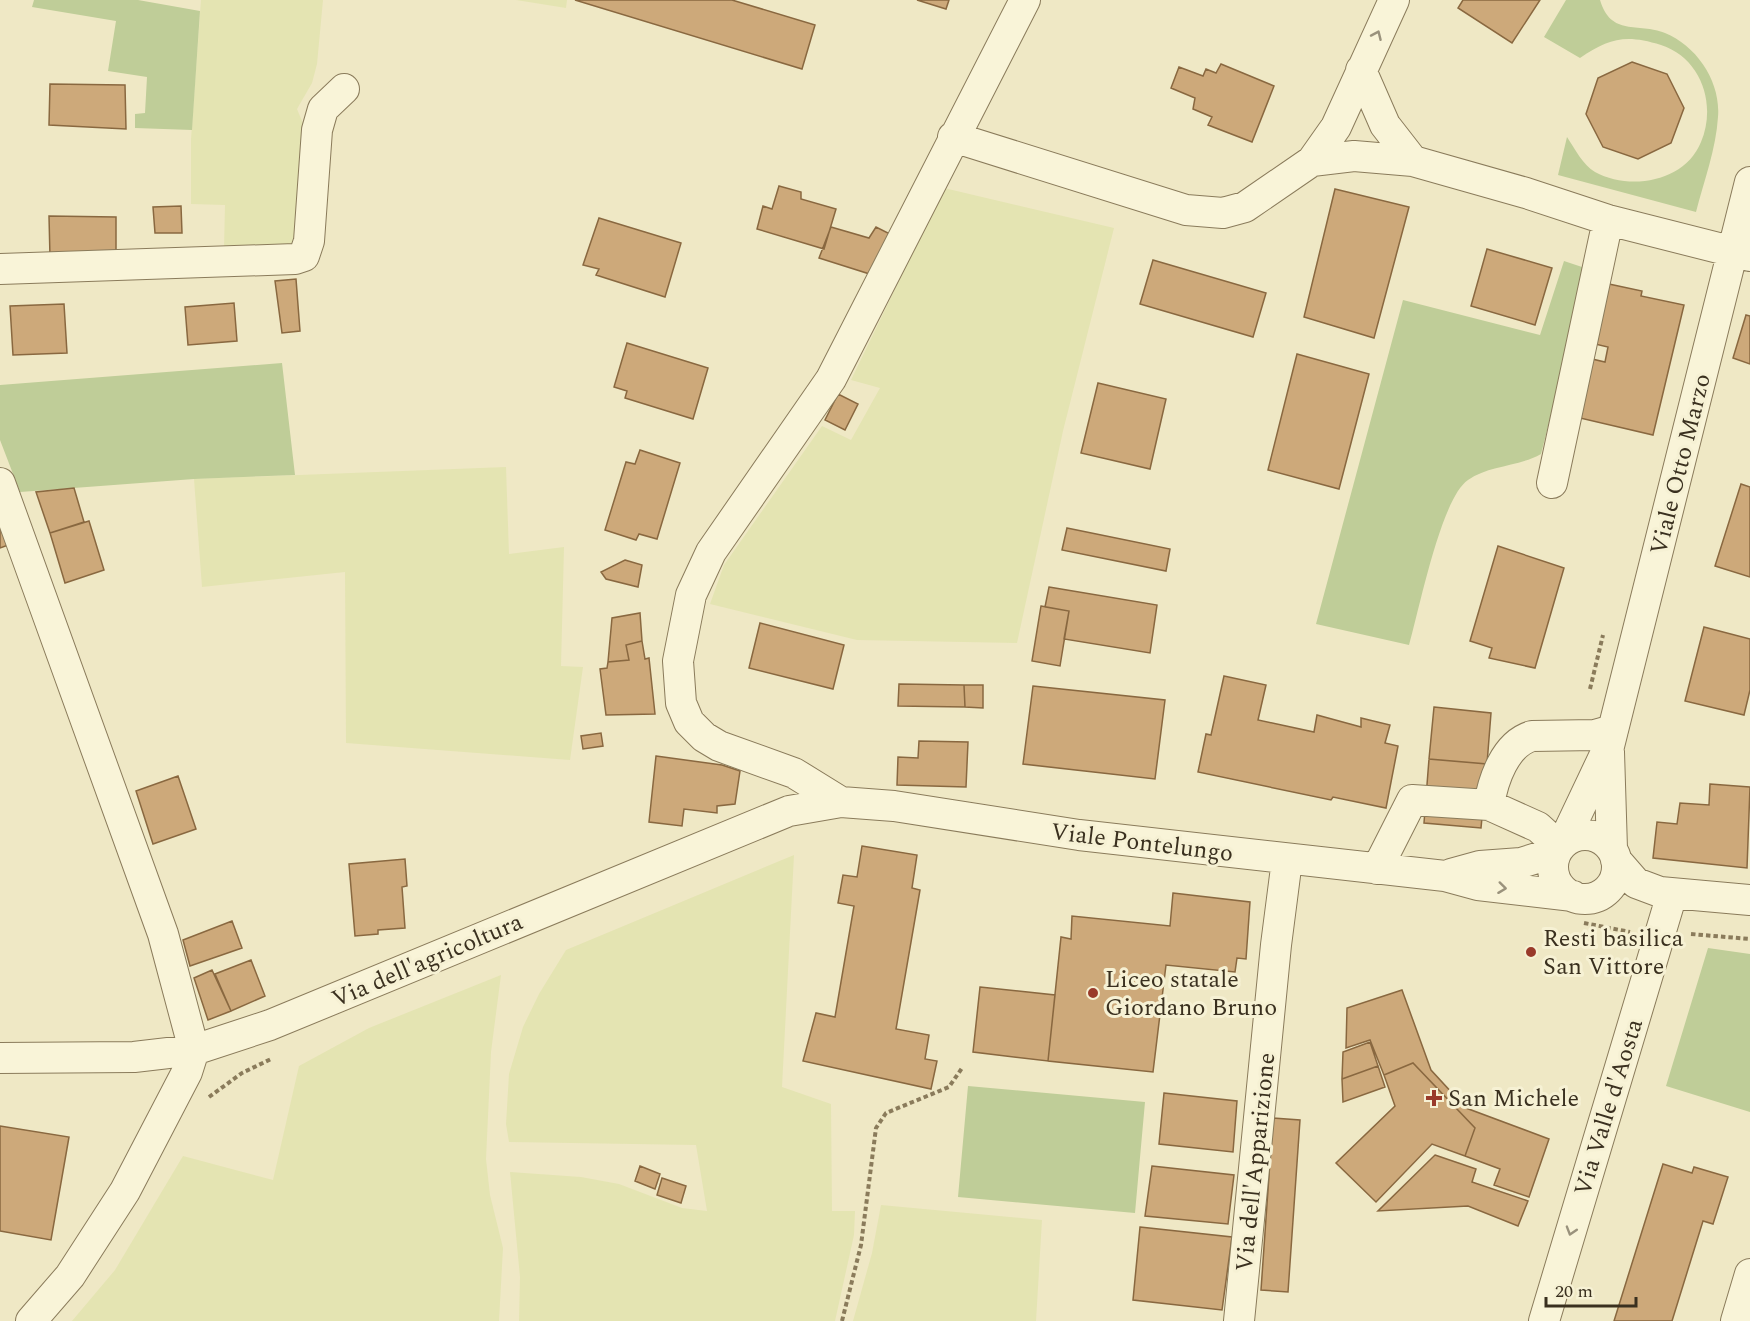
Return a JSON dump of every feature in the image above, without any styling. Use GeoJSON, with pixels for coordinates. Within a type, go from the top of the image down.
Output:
{"type":"FeatureCollection","features":[{"type":"Feature","properties":{"kind":"street"},"geometry":{"type":"LineString","coordinates":[[841,802],[794,773],[718,746],[704,737],[689,722],[681,703],[678,661],[691,595],[711,552],[831,379],[1025,0]]}},
{"type":"Feature","properties":{"kind":"street"},"geometry":{"type":"LineString","coordinates":[[953,137],[1186,210],[1223,213],[1245,207],[1312,161],[1336,127],[1394,0]]}},
{"type":"Feature","properties":{"kind":"street"},"geometry":{"type":"LineString","coordinates":[[1361,70],[1385,125],[1413,161]]}},
{"type":"Feature","properties":{"kind":"street"},"geometry":{"type":"LineString","coordinates":[[0,269],[294,259],[304,256],[309,241],[317,130],[323,108],[344,89]]}},
{"type":"Feature","properties":{"kind":"street"},"geometry":{"type":"LineString","coordinates":[[1312,161],[1354,156],[1413,161],[1526,193],[1608,220],[1742,254]]}},
{"type":"Feature","properties":{"kind":"street","name":"Viale Otto Marzo"},"geometry":{"type":"LineString","coordinates":[[1560,847],[1611,738],[1742,254],[1750,182]]}},
{"type":"Feature","properties":{"kind":"street"},"geometry":{"type":"LineString","coordinates":[[1552,483],[1608,220]]}},
{"type":"Feature","properties":{"kind":"street"},"geometry":{"type":"LineString","coordinates":[[0,483],[163,934],[194,1050],[187,1072],[125,1191],[70,1276],[31,1321]]}},
{"type":"Feature","properties":{"kind":"street"},"geometry":{"type":"LineString","coordinates":[[1489,805],[1491,790],[1508,753],[1522,739],[1532,736],[1595,735],[1611,738]]}},
{"type":"Feature","properties":{"kind":"street","name":"Viale Otto Marzo"},"geometry":{"type":"LineString","coordinates":[[1611,738],[1614,854]]}},
{"type":"Feature","properties":{"kind":"street"},"geometry":{"type":"LineString","coordinates":[[1377,869],[1412,800],[1489,805],[1538,827],[1560,847]]}},
{"type":"Feature","properties":{"kind":"street","name":"Viale Pontelungo"},"geometry":{"type":"LineString","coordinates":[[841,802],[894,806],[1079,835],[1445,876],[1479,885],[1583,897],[1629,900],[1666,893]]}},
{"type":"Feature","properties":{"kind":"street","name":"Via dell'agricoltura"},"geometry":{"type":"LineString","coordinates":[[0,1058],[134,1057],[194,1050],[270,1025],[789,811],[841,802]]}},
{"type":"Feature","properties":{"kind":"street"},"geometry":{"type":"LineString","coordinates":[[1595,836],[1614,854],[1617,869],[1610,887],[1583,897],[1557,882],[1553,872],[1560,847],[1573,837],[1595,836]]}},
{"type":"Feature","properties":{"kind":"street","name":"Viale Pontelungo"},"geometry":{"type":"LineString","coordinates":[[1445,876],[1480,866],[1521,863],[1560,847]]}},
{"type":"Feature","properties":{"kind":"street","name":"Viale Pontelungo"},"geometry":{"type":"LineString","coordinates":[[1614,854],[1636,883],[1666,893],[1750,900]]}},
{"type":"Feature","properties":{"kind":"street","name":"Via dell'Apparizione"},"geometry":{"type":"LineString","coordinates":[[1239,1321],[1275,957],[1287,860]]}},
{"type":"Feature","properties":{"kind":"street","name":"Via Valle d'Aosta"},"geometry":{"type":"LineString","coordinates":[[1544,1321],[1666,893]]}},
{"type":"Feature","properties":{"kind":"street"},"geometry":{"type":"LineString","coordinates":[[1736,1321],[1750,1274]]}},
{"type":"Feature","properties":{"kind":"path"},"geometry":{"type":"LineString","coordinates":[[842,1321],[861,1245],[876,1128],[886,1113],[949,1087],[962,1068]]}},
{"type":"Feature","properties":{"kind":"green space"},"geometry":{"type":"Polygon","coordinates":[[[34,0],[138,0],[200,11],[192,130],[135,128],[135,114],[145,113],[147,77],[108,71],[116,21],[32,7],[34,0]]]}},
{"type":"Feature","properties":{"kind":"green space"},"geometry":{"type":"Polygon","coordinates":[[[201,0],[323,0],[317,64],[312,83],[297,109],[307,133],[305,193],[292,247],[224,248],[225,205],[191,204],[191,139],[201,0]]]}},
{"type":"Feature","properties":{"kind":"green space"},"geometry":{"type":"Polygon","coordinates":[[[516,0],[567,0],[566,8],[516,0]]]}},
{"type":"Feature","properties":{"kind":"green space"},"geometry":{"type":"Polygon","coordinates":[[[1566,0],[1600,0],[1605,12],[1618,24],[1665,33],[1687,47],[1705,67],[1715,91],[1718,117],[1712,153],[1696,212],[1558,175],[1567,137],[1587,165],[1595,172],[1609,178],[1640,181],[1670,174],[1693,156],[1706,127],[1707,113],[1702,84],[1686,60],[1675,51],[1661,45],[1628,39],[1609,42],[1580,58],[1544,37],[1566,0]]]}},
{"type":"Feature","properties":{"kind":"green space"},"geometry":{"type":"Polygon","coordinates":[[[944,188],[1114,228],[1063,431],[1017,643],[857,640],[710,604],[724,565],[822,426],[851,440],[880,388],[851,380],[944,188]]]}},
{"type":"Feature","properties":{"kind":"green space"},"geometry":{"type":"Polygon","coordinates":[[[1564,261],[1588,269],[1541,454],[1476,475],[1458,491],[1440,531],[1432,556],[1409,645],[1316,624],[1403,300],[1540,335],[1564,261]]]}},
{"type":"Feature","properties":{"kind":"green space"},"geometry":{"type":"Polygon","coordinates":[[[282,363],[295,475],[194,479],[20,492],[0,440],[0,385],[282,363]]]}},
{"type":"Feature","properties":{"kind":"green space"},"geometry":{"type":"Polygon","coordinates":[[[506,467],[509,554],[564,547],[561,666],[583,667],[570,760],[346,743],[345,572],[202,587],[194,479],[506,467]]]}},
{"type":"Feature","properties":{"kind":"green space"},"geometry":{"type":"Polygon","coordinates":[[[794,855],[782,1087],[831,1104],[832,1211],[855,1211],[854,1235],[835,1321],[519,1321],[520,1277],[510,1172],[581,1177],[619,1184],[682,1208],[707,1211],[696,1145],[509,1142],[506,1124],[509,1074],[523,1027],[539,994],[566,950],[794,855]]]}},
{"type":"Feature","properties":{"kind":"green space"},"geometry":{"type":"Polygon","coordinates":[[[1708,948],[1750,954],[1750,1112],[1666,1086],[1708,948]]]}},
{"type":"Feature","properties":{"kind":"green space"},"geometry":{"type":"Polygon","coordinates":[[[501,975],[491,1052],[486,1159],[490,1195],[503,1248],[499,1321],[72,1321],[115,1270],[183,1156],[273,1180],[299,1066],[369,1028],[501,975]]]}},
{"type":"Feature","properties":{"kind":"green space"},"geometry":{"type":"Polygon","coordinates":[[[968,1086],[1145,1102],[1135,1213],[958,1197],[968,1086]]]}},
{"type":"Feature","properties":{"kind":"green space"},"geometry":{"type":"Polygon","coordinates":[[[881,1205],[1042,1220],[1036,1321],[853,1321],[872,1253],[881,1205]]]}},
{"type":"Feature","properties":{"kind":"building"},"geometry":{"type":"Polygon","coordinates":[[[575,0],[732,0],[815,25],[802,69],[575,0]]]}},
{"type":"Feature","properties":{"kind":"building"},"geometry":{"type":"Polygon","coordinates":[[[917,0],[949,0],[946,9],[917,0]]]}},
{"type":"Feature","properties":{"kind":"building"},"geometry":{"type":"Polygon","coordinates":[[[1463,0],[1540,0],[1512,43],[1458,8],[1463,0]]]}},
{"type":"Feature","properties":{"kind":"building"},"geometry":{"type":"Polygon","coordinates":[[[1632,62],[1667,74],[1684,108],[1671,143],[1638,159],[1603,147],[1586,114],[1598,78],[1632,62]]]}},
{"type":"Feature","properties":{"kind":"building"},"geometry":{"type":"Polygon","coordinates":[[[1221,64],[1274,86],[1252,142],[1208,125],[1212,117],[1193,109],[1195,98],[1171,88],[1179,67],[1203,76],[1206,69],[1216,73],[1221,64]]]}},
{"type":"Feature","properties":{"kind":"building"},"geometry":{"type":"Polygon","coordinates":[[[50,84],[125,85],[126,129],[49,125],[50,84]]]}},
{"type":"Feature","properties":{"kind":"building"},"geometry":{"type":"Polygon","coordinates":[[[779,186],[801,192],[801,199],[836,209],[824,249],[757,229],[763,206],[772,209],[779,186]]]}},
{"type":"Feature","properties":{"kind":"building"},"geometry":{"type":"Polygon","coordinates":[[[1335,189],[1409,207],[1374,338],[1304,317],[1335,189]]]}},
{"type":"Feature","properties":{"kind":"building"},"geometry":{"type":"Polygon","coordinates":[[[181,206],[182,233],[155,233],[153,207],[181,206]]]}},
{"type":"Feature","properties":{"kind":"building"},"geometry":{"type":"Polygon","coordinates":[[[49,216],[116,217],[116,255],[50,257],[49,216]]]}},
{"type":"Feature","properties":{"kind":"building"},"geometry":{"type":"Polygon","coordinates":[[[599,218],[681,243],[665,297],[596,275],[599,269],[583,265],[599,218]]]}},
{"type":"Feature","properties":{"kind":"building"},"geometry":{"type":"Polygon","coordinates":[[[831,227],[869,238],[876,227],[896,237],[876,276],[819,258],[831,227]]]}},
{"type":"Feature","properties":{"kind":"building"},"geometry":{"type":"Polygon","coordinates":[[[1487,249],[1552,268],[1535,325],[1471,306],[1487,249]]]}},
{"type":"Feature","properties":{"kind":"building"},"geometry":{"type":"Polygon","coordinates":[[[1153,260],[1266,293],[1253,337],[1140,304],[1153,260]]]}},
{"type":"Feature","properties":{"kind":"building"},"geometry":{"type":"Polygon","coordinates":[[[296,279],[300,331],[282,333],[275,281],[296,279]]]}},
{"type":"Feature","properties":{"kind":"building"},"geometry":{"type":"Polygon","coordinates":[[[1609,284],[1642,291],[1641,296],[1684,305],[1653,435],[1580,418],[1592,359],[1605,362],[1608,347],[1595,344],[1609,284]]]}},
{"type":"Feature","properties":{"kind":"building"},"geometry":{"type":"Polygon","coordinates":[[[234,303],[237,341],[188,345],[185,307],[234,303]]]}},
{"type":"Feature","properties":{"kind":"building"},"geometry":{"type":"Polygon","coordinates":[[[64,304],[67,353],[13,355],[10,306],[64,304]]]}},
{"type":"Feature","properties":{"kind":"building"},"geometry":{"type":"Polygon","coordinates":[[[1746,315],[1750,316],[1750,364],[1733,358],[1746,315]]]}},
{"type":"Feature","properties":{"kind":"building"},"geometry":{"type":"Polygon","coordinates":[[[627,343],[708,368],[693,419],[625,398],[627,391],[614,387],[627,343]]]}},
{"type":"Feature","properties":{"kind":"building"},"geometry":{"type":"Polygon","coordinates":[[[1297,354],[1369,374],[1339,489],[1268,470],[1297,354]]]}},
{"type":"Feature","properties":{"kind":"building"},"geometry":{"type":"Polygon","coordinates":[[[1098,383],[1166,399],[1150,469],[1081,453],[1098,383]]]}},
{"type":"Feature","properties":{"kind":"building"},"geometry":{"type":"Polygon","coordinates":[[[838,394],[858,404],[845,430],[825,420],[838,394]]]}},
{"type":"Feature","properties":{"kind":"building"},"geometry":{"type":"Polygon","coordinates":[[[640,450],[680,463],[657,539],[639,534],[636,540],[605,530],[626,462],[635,464],[640,450]]]}},
{"type":"Feature","properties":{"kind":"building"},"geometry":{"type":"Polygon","coordinates":[[[1741,484],[1750,487],[1750,577],[1715,566],[1741,484]]]}},
{"type":"Feature","properties":{"kind":"building"},"geometry":{"type":"Polygon","coordinates":[[[74,488],[84,522],[50,533],[36,492],[74,488]]]}},
{"type":"Feature","properties":{"kind":"building"},"geometry":{"type":"Polygon","coordinates":[[[0,514],[11,544],[0,548],[0,514]]]}},
{"type":"Feature","properties":{"kind":"building"},"geometry":{"type":"Polygon","coordinates":[[[89,521],[104,570],[65,583],[50,533],[89,521]]]}},
{"type":"Feature","properties":{"kind":"building"},"geometry":{"type":"Polygon","coordinates":[[[1067,528],[1170,549],[1166,571],[1062,550],[1067,528]]]}},
{"type":"Feature","properties":{"kind":"building"},"geometry":{"type":"Polygon","coordinates":[[[1498,546],[1564,568],[1535,668],[1489,658],[1492,648],[1470,641],[1498,546]]]}},
{"type":"Feature","properties":{"kind":"building"},"geometry":{"type":"Polygon","coordinates":[[[625,560],[642,565],[638,587],[606,579],[601,572],[625,560]]]}},
{"type":"Feature","properties":{"kind":"building"},"geometry":{"type":"Polygon","coordinates":[[[1049,587],[1157,605],[1150,653],[1064,639],[1069,611],[1045,607],[1049,587]]]}},
{"type":"Feature","properties":{"kind":"building"},"geometry":{"type":"Polygon","coordinates":[[[1041,606],[1069,611],[1060,666],[1032,661],[1041,606]]]}},
{"type":"Feature","properties":{"kind":"building"},"geometry":{"type":"Polygon","coordinates":[[[640,613],[642,641],[626,645],[629,660],[608,662],[612,618],[640,613]]]}},
{"type":"Feature","properties":{"kind":"building"},"geometry":{"type":"Polygon","coordinates":[[[760,623],[844,645],[833,689],[749,668],[760,623]]]}},
{"type":"Feature","properties":{"kind":"building"},"geometry":{"type":"Polygon","coordinates":[[[1704,627],[1750,639],[1750,690],[1744,715],[1685,701],[1704,627]]]}},
{"type":"Feature","properties":{"kind":"building"},"geometry":{"type":"Polygon","coordinates":[[[642,641],[645,659],[649,658],[655,714],[606,715],[600,669],[607,668],[608,662],[629,660],[626,645],[642,641]]]}},
{"type":"Feature","properties":{"kind":"building"},"geometry":{"type":"Polygon","coordinates":[[[1224,676],[1266,685],[1258,720],[1314,732],[1317,715],[1361,727],[1361,718],[1390,725],[1385,743],[1398,746],[1386,808],[1333,797],[1331,800],[1198,772],[1206,734],[1211,735],[1224,676]]]}},
{"type":"Feature","properties":{"kind":"building"},"geometry":{"type":"Polygon","coordinates":[[[899,684],[964,685],[965,707],[898,706],[899,684]]]}},
{"type":"Feature","properties":{"kind":"building"},"geometry":{"type":"Polygon","coordinates":[[[964,685],[983,685],[983,708],[965,707],[964,685]]]}},
{"type":"Feature","properties":{"kind":"building"},"geometry":{"type":"Polygon","coordinates":[[[1033,686],[1165,700],[1155,779],[1023,764],[1033,686]]]}},
{"type":"Feature","properties":{"kind":"building"},"geometry":{"type":"Polygon","coordinates":[[[1434,707],[1491,713],[1487,764],[1429,759],[1434,707]]]}},
{"type":"Feature","properties":{"kind":"building"},"geometry":{"type":"Polygon","coordinates":[[[601,733],[603,746],[583,749],[581,736],[601,733]]]}},
{"type":"Feature","properties":{"kind":"building"},"geometry":{"type":"Polygon","coordinates":[[[919,741],[968,742],[966,787],[897,785],[898,757],[918,758],[919,741]]]}},
{"type":"Feature","properties":{"kind":"building"},"geometry":{"type":"Polygon","coordinates":[[[656,756],[722,765],[740,771],[735,804],[717,806],[717,813],[684,809],[682,826],[649,822],[656,756]]]}},
{"type":"Feature","properties":{"kind":"building"},"geometry":{"type":"Polygon","coordinates":[[[1429,759],[1487,764],[1481,828],[1424,823],[1429,759]]]}},
{"type":"Feature","properties":{"kind":"building"},"geometry":{"type":"Polygon","coordinates":[[[178,776],[196,829],[153,844],[136,791],[178,776]]]}},
{"type":"Feature","properties":{"kind":"building"},"geometry":{"type":"Polygon","coordinates":[[[1710,784],[1750,787],[1747,868],[1653,858],[1657,822],[1677,824],[1680,803],[1709,805],[1710,784]]]}},
{"type":"Feature","properties":{"kind":"building"},"geometry":{"type":"Polygon","coordinates":[[[862,846],[917,855],[912,888],[920,890],[896,1029],[929,1035],[925,1059],[937,1061],[931,1089],[803,1061],[816,1013],[835,1017],[854,906],[838,903],[843,875],[857,877],[862,846]]]}},
{"type":"Feature","properties":{"kind":"building"},"geometry":{"type":"Polygon","coordinates":[[[405,859],[407,886],[402,887],[405,928],[378,930],[378,934],[355,936],[349,864],[405,859]]]}},
{"type":"Feature","properties":{"kind":"building"},"geometry":{"type":"Polygon","coordinates":[[[1173,893],[1250,902],[1246,959],[1237,958],[1235,972],[1166,965],[1153,1072],[1048,1061],[1061,937],[1071,939],[1072,916],[1170,926],[1173,893]]]}},
{"type":"Feature","properties":{"kind":"building"},"geometry":{"type":"Polygon","coordinates":[[[232,921],[242,948],[190,966],[183,940],[232,921]]]}},
{"type":"Feature","properties":{"kind":"building"},"geometry":{"type":"Polygon","coordinates":[[[251,960],[265,996],[231,1011],[215,974],[251,960]]]}},
{"type":"Feature","properties":{"kind":"building"},"geometry":{"type":"Polygon","coordinates":[[[212,970],[231,1011],[208,1020],[194,978],[212,970]]]}},
{"type":"Feature","properties":{"kind":"building"},"geometry":{"type":"Polygon","coordinates":[[[980,987],[1055,995],[1048,1061],[973,1052],[980,987]]]}},
{"type":"Feature","properties":{"kind":"building"},"geometry":{"type":"Polygon","coordinates":[[[1402,990],[1431,1070],[1466,1108],[1549,1139],[1529,1197],[1494,1185],[1500,1169],[1465,1156],[1475,1128],[1413,1063],[1384,1075],[1370,1040],[1346,1048],[1347,1008],[1402,990]]]}},
{"type":"Feature","properties":{"kind":"building"},"geometry":{"type":"Polygon","coordinates":[[[1370,1042],[1378,1066],[1342,1079],[1343,1052],[1370,1042]]]}},
{"type":"Feature","properties":{"kind":"building"},"geometry":{"type":"Polygon","coordinates":[[[1413,1063],[1475,1128],[1465,1156],[1432,1144],[1376,1202],[1336,1163],[1395,1106],[1384,1075],[1413,1063]]]}},
{"type":"Feature","properties":{"kind":"building"},"geometry":{"type":"Polygon","coordinates":[[[1378,1066],[1385,1087],[1343,1102],[1342,1079],[1378,1066]]]}},
{"type":"Feature","properties":{"kind":"building"},"geometry":{"type":"Polygon","coordinates":[[[1164,1093],[1237,1101],[1233,1152],[1159,1144],[1164,1093]]]}},
{"type":"Feature","properties":{"kind":"building"},"geometry":{"type":"Polygon","coordinates":[[[1273,1118],[1300,1120],[1288,1292],[1261,1290],[1273,1118]]]}},
{"type":"Feature","properties":{"kind":"building"},"geometry":{"type":"Polygon","coordinates":[[[0,1126],[69,1137],[51,1240],[0,1231],[0,1126]]]}},
{"type":"Feature","properties":{"kind":"building"},"geometry":{"type":"Polygon","coordinates":[[[1435,1155],[1476,1169],[1472,1182],[1528,1201],[1518,1226],[1468,1206],[1378,1211],[1435,1155]]]}},
{"type":"Feature","properties":{"kind":"building"},"geometry":{"type":"Polygon","coordinates":[[[1663,1164],[1692,1173],[1694,1167],[1728,1177],[1713,1224],[1703,1221],[1672,1321],[1614,1321],[1663,1164]]]}},
{"type":"Feature","properties":{"kind":"building"},"geometry":{"type":"Polygon","coordinates":[[[640,1166],[660,1174],[655,1189],[635,1181],[640,1166]]]}},
{"type":"Feature","properties":{"kind":"building"},"geometry":{"type":"Polygon","coordinates":[[[1152,1166],[1234,1175],[1228,1224],[1145,1216],[1152,1166]]]}},
{"type":"Feature","properties":{"kind":"building"},"geometry":{"type":"Polygon","coordinates":[[[662,1178],[686,1186],[681,1203],[657,1195],[662,1178]]]}},
{"type":"Feature","properties":{"kind":"building"},"geometry":{"type":"Polygon","coordinates":[[[1140,1227],[1232,1237],[1222,1310],[1133,1300],[1140,1227]]]}},
{"type":"Feature","properties":{"kind":"place","name":"Resti basilica San Vittore"},"geometry":{"type":"Point","coordinates":[1531,952]}},
{"type":"Feature","properties":{"kind":"place","name":"Liceo statale Giordano Bruno"},"geometry":{"type":"Point","coordinates":[1093,993]}},
{"type":"Feature","properties":{"kind":"place","name":"San Michele"},"geometry":{"type":"Point","coordinates":[1434,1098]}}]}
